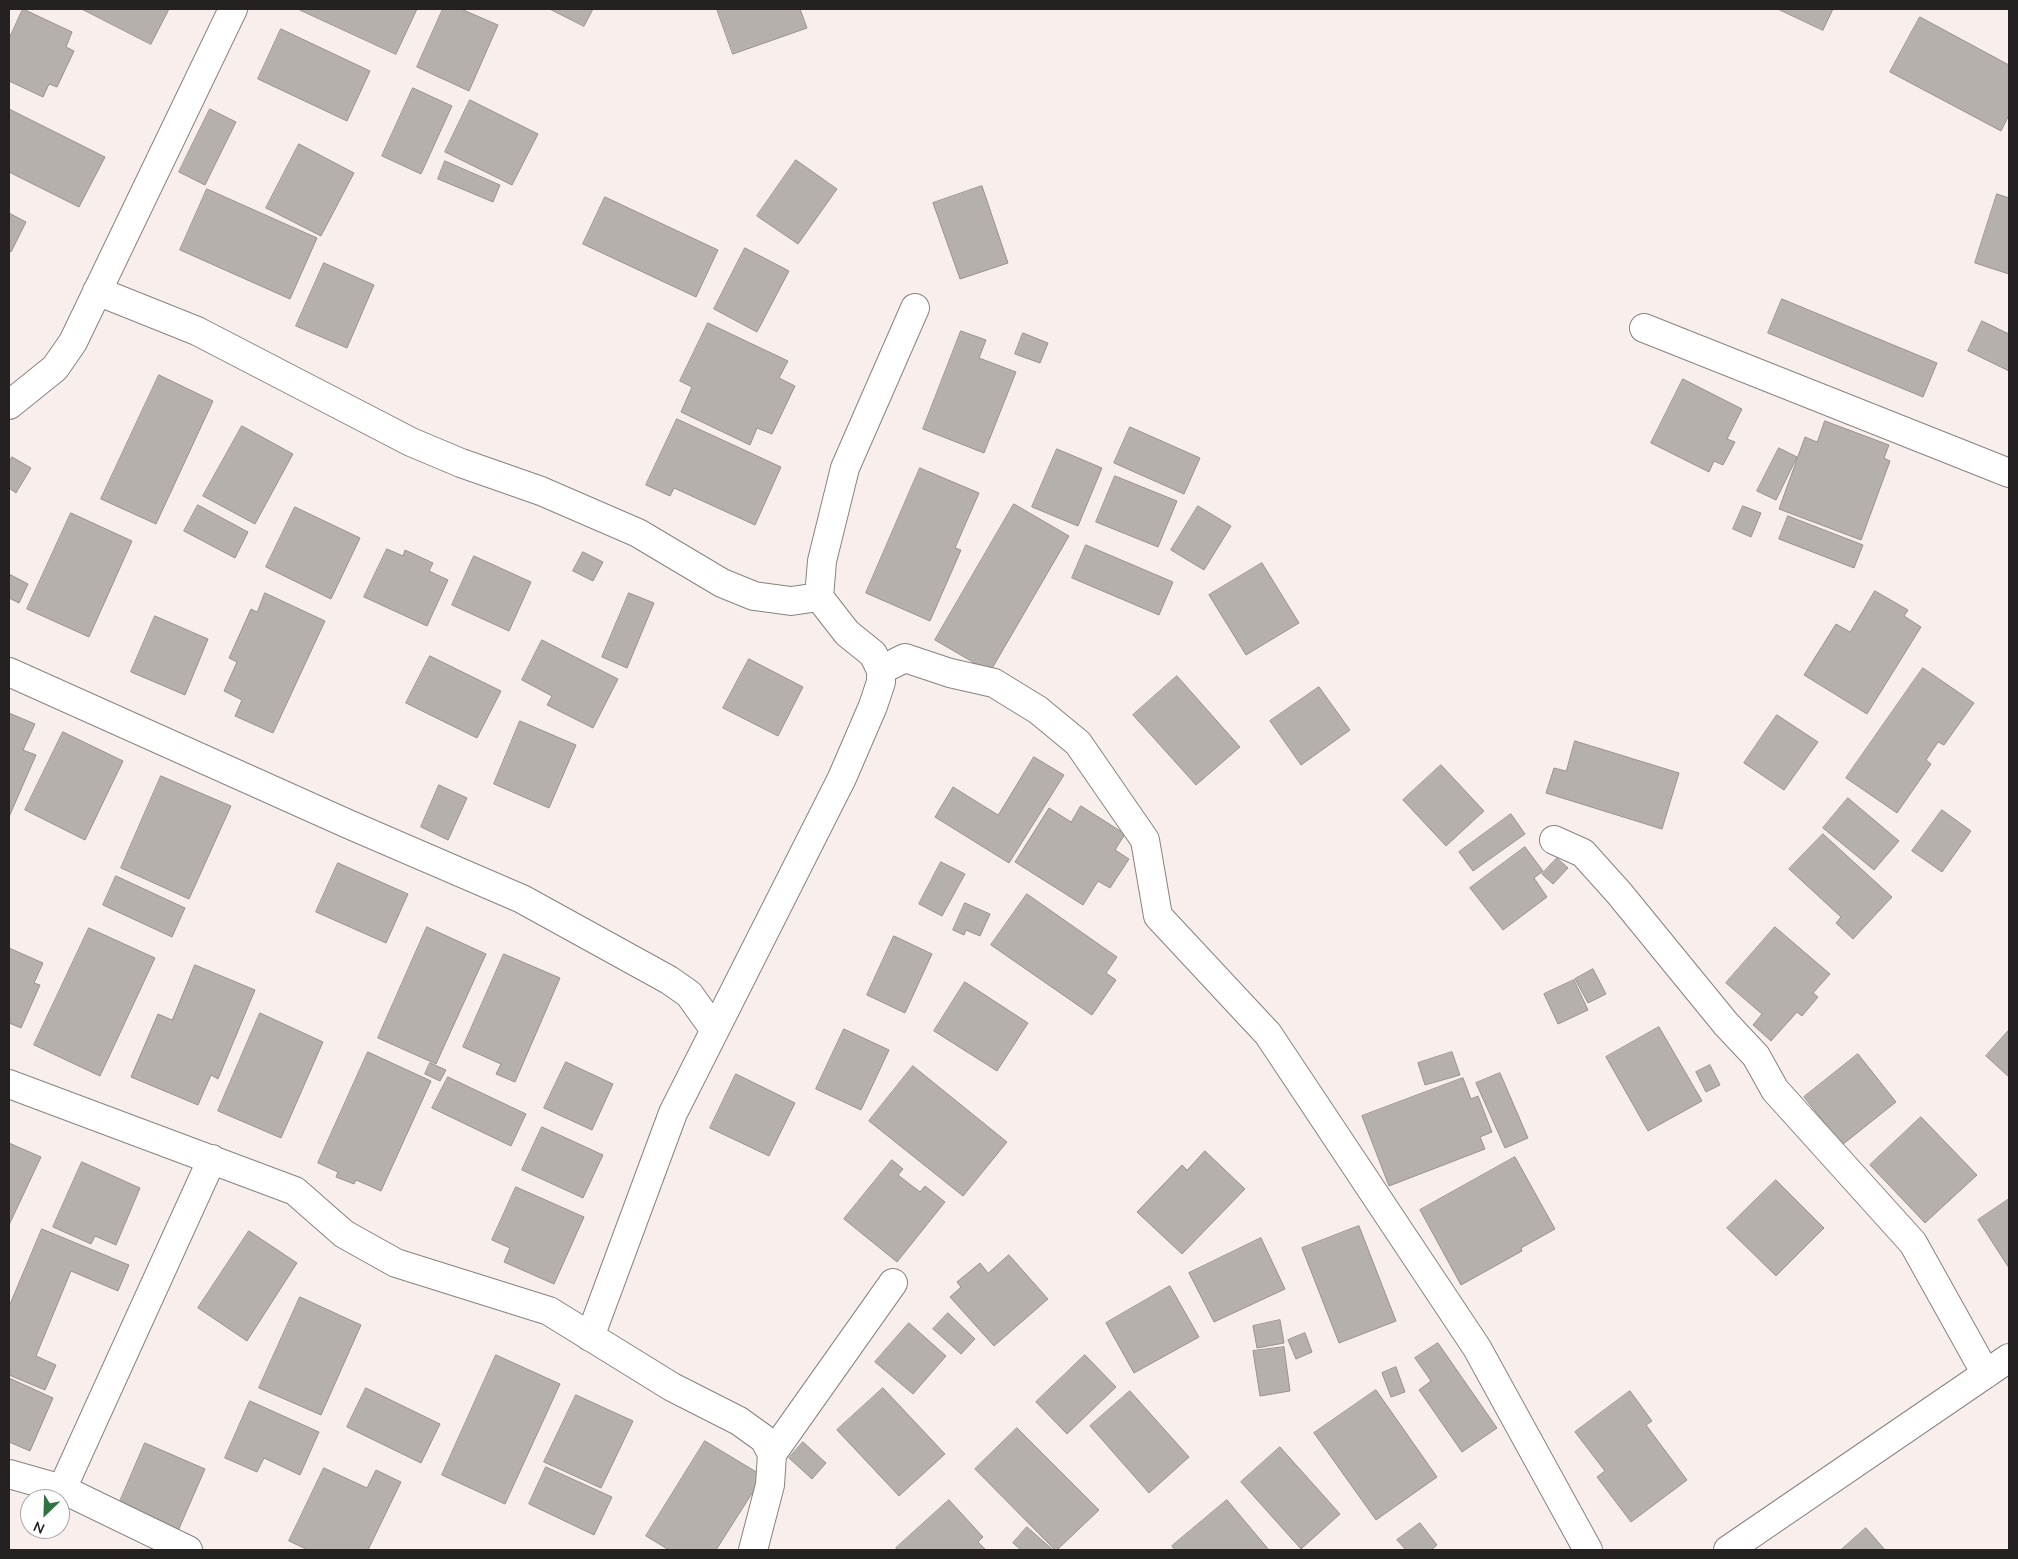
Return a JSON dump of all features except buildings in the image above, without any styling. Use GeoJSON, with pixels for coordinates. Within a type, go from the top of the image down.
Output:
{"type":"FeatureCollection","features":[{"type":"Feature","properties":{"kind":"street"},"geometry":{"type":"LineString","coordinates":[[9,405],[55,368],[73,342],[233,9]]}},
{"type":"Feature","properties":{"kind":"street"},"geometry":{"type":"LineString","coordinates":[[97,291],[197,331],[412,442],[461,463],[541,490],[638,533],[722,583],[754,596],[791,601],[819,597]]}},
{"type":"Feature","properties":{"kind":"street"},"geometry":{"type":"LineString","coordinates":[[590,1337],[673,1113],[842,778],[873,706],[881,682],[881,670],[874,654],[847,633],[819,597],[822,561],[845,468],[915,308]]}},
{"type":"Feature","properties":{"kind":"street"},"geometry":{"type":"LineString","coordinates":[[1644,328],[2009,473]]}},
{"type":"Feature","properties":{"kind":"street"},"geometry":{"type":"LineString","coordinates":[[881,670],[904,658],[950,673],[994,683],[1038,710],[1078,743],[1145,840],[1158,916],[1268,1034],[1477,1348],[1588,1550]]}},
{"type":"Feature","properties":{"kind":"street"},"geometry":{"type":"LineString","coordinates":[[9,672],[348,824],[522,899],[669,980],[689,994],[714,1029]]}},
{"type":"Feature","properties":{"kind":"street"},"geometry":{"type":"LineString","coordinates":[[1554,840],[1583,854],[1619,893],[1726,1024],[1756,1056],[1775,1090],[1913,1243],[1986,1374]]}},
{"type":"Feature","properties":{"kind":"street"},"geometry":{"type":"LineString","coordinates":[[9,1084],[295,1191],[344,1234],[396,1263],[549,1312],[672,1387],[739,1420],[764,1440],[772,1454]]}},
{"type":"Feature","properties":{"kind":"street"},"geometry":{"type":"LineString","coordinates":[[9,1474],[62,1489],[212,1160]]}},
{"type":"Feature","properties":{"kind":"street"},"geometry":{"type":"LineString","coordinates":[[754,1550],[770,1486],[772,1454],[893,1284]]}},
{"type":"Feature","properties":{"kind":"street"},"geometry":{"type":"LineString","coordinates":[[1728,1550],[1759,1542],[2009,1358]]}},
{"type":"Feature","properties":{"kind":"street"},"geometry":{"type":"LineString","coordinates":[[70,1493],[188,1550]]}}]}
